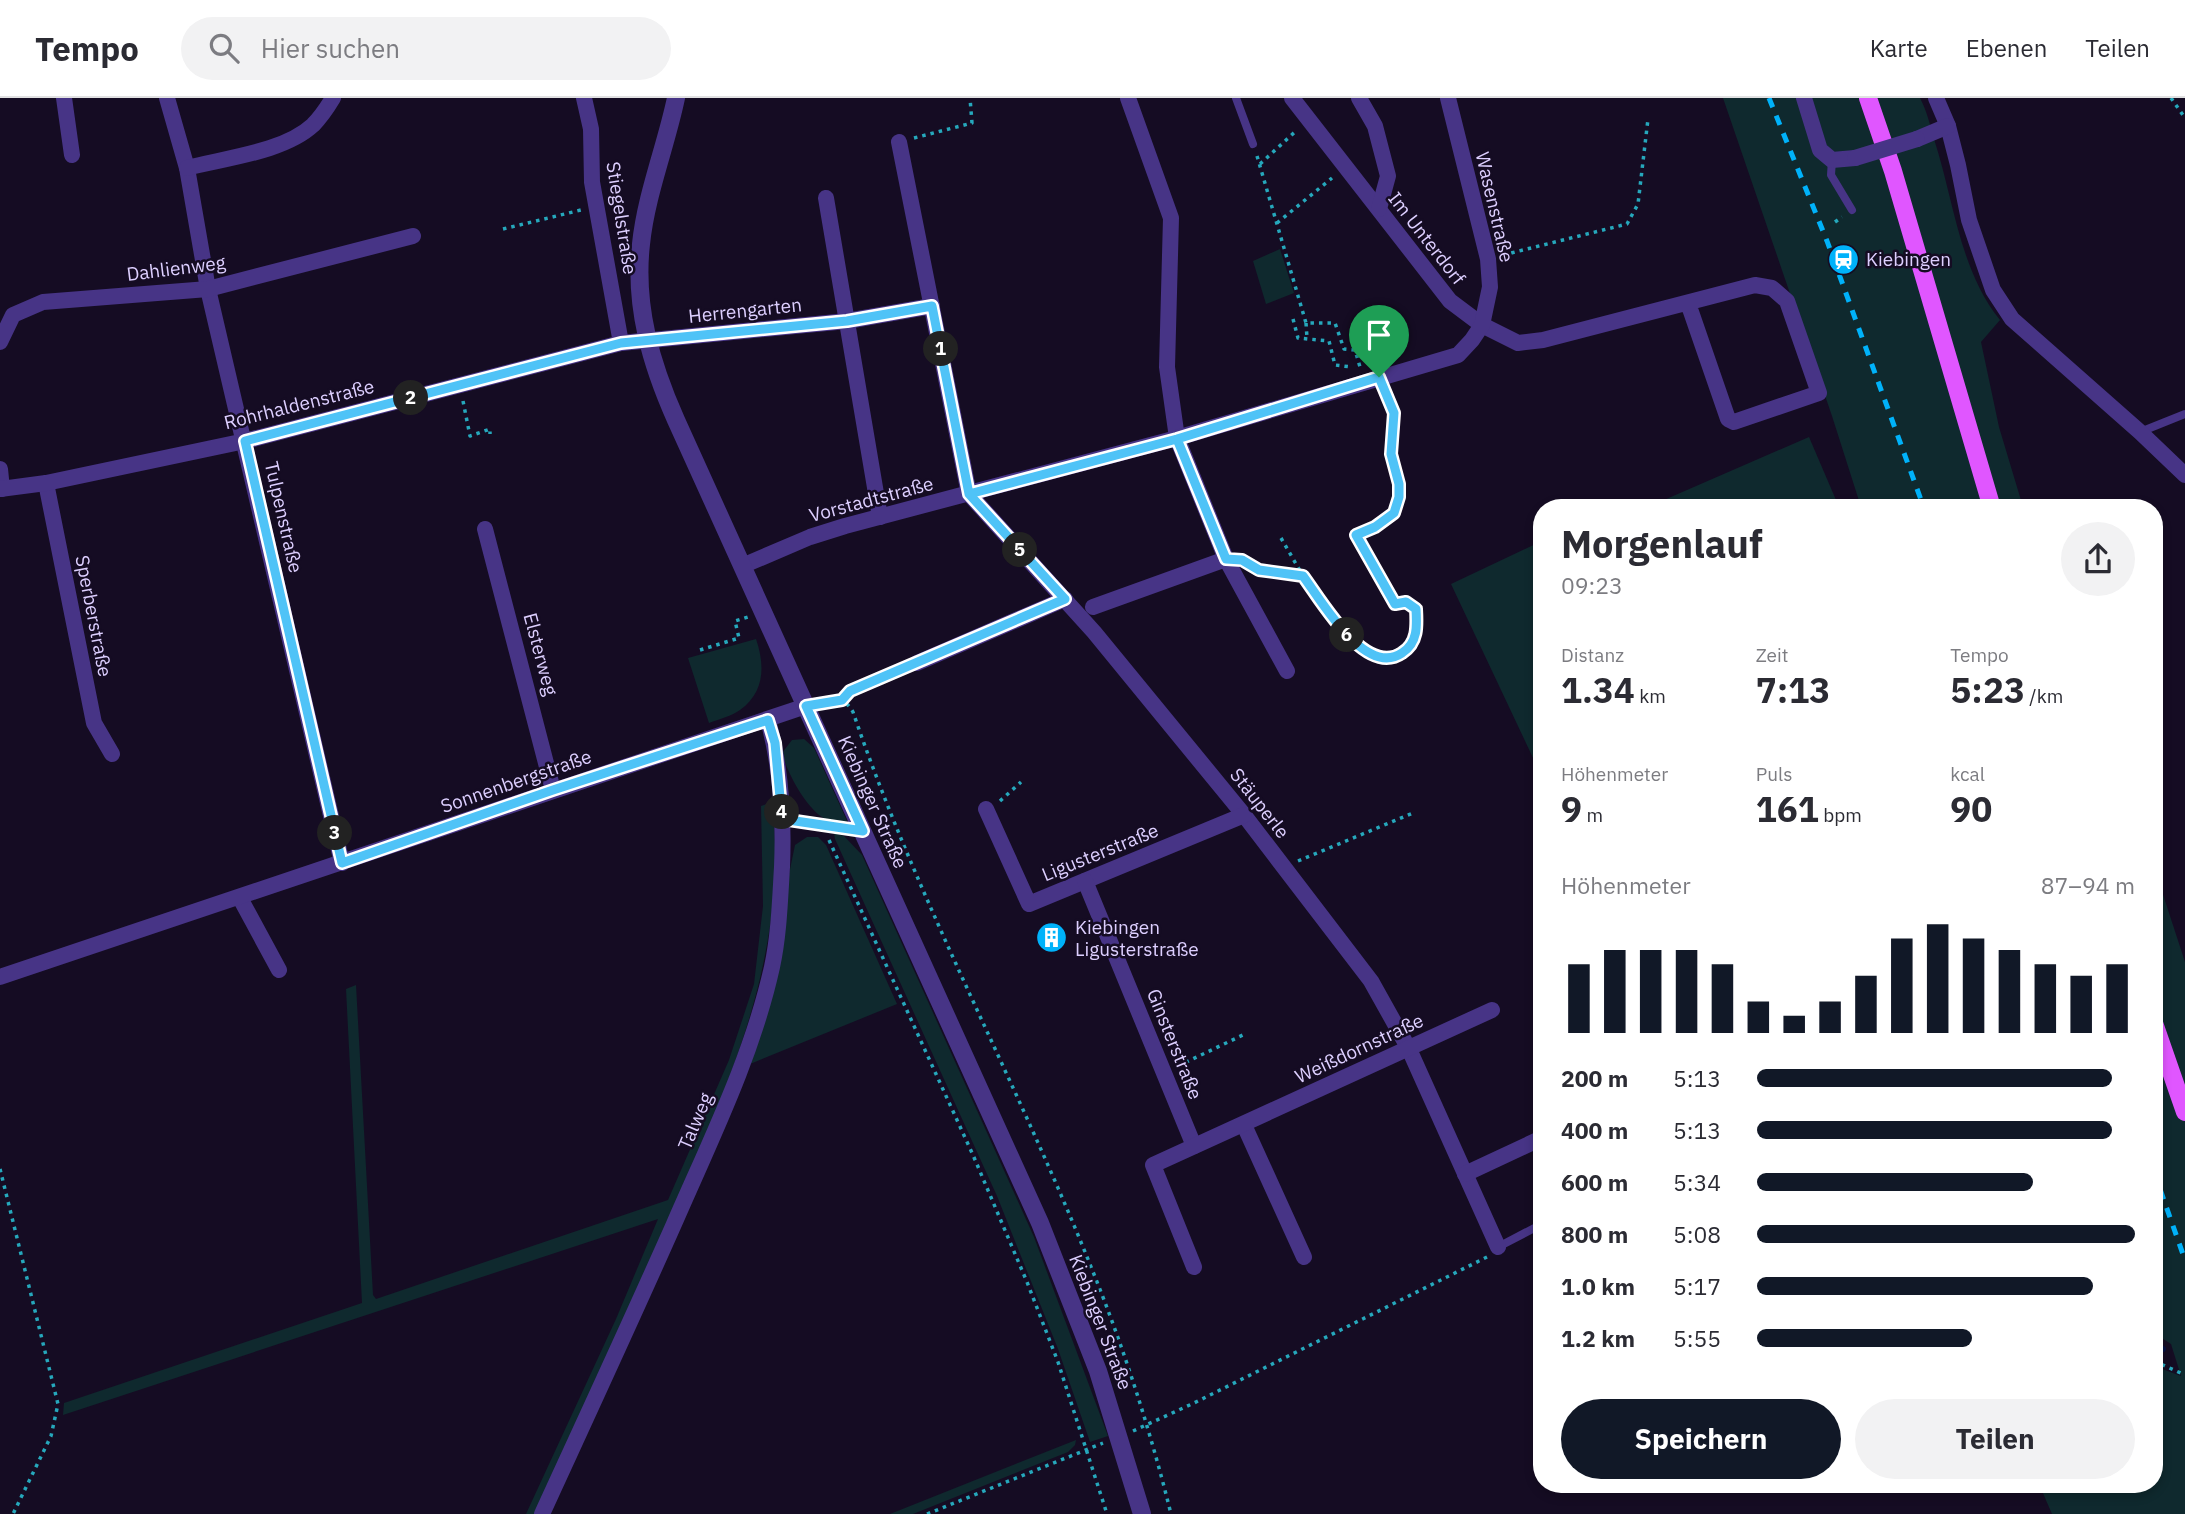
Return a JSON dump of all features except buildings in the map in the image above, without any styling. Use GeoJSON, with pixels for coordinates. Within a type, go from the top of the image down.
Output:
{"type":"FeatureCollection","features":[{"type":"Feature","properties":{"kind":"main road"},"geometry":{"type":"LineString","coordinates":[[1868,98],[1901,197],[1989,499]]}},
{"type":"Feature","properties":{"kind":"main road"},"geometry":{"type":"LineString","coordinates":[[2163,1049],[2185,1112]]}},
{"type":"Feature","properties":{"kind":"street"},"geometry":{"type":"LineString","coordinates":[[64,98],[72,155]]}},
{"type":"Feature","properties":{"kind":"street","name":"Tulpenstraße"},"geometry":{"type":"LineString","coordinates":[[167,98],[187,167],[208,289],[342,863]]}},
{"type":"Feature","properties":{"kind":"street"},"geometry":{"type":"LineString","coordinates":[[187,167],[277,146],[298,137],[312,126],[332,98]]}},
{"type":"Feature","properties":{"kind":"street","name":"Stiegelstraße"},"geometry":{"type":"LineString","coordinates":[[584,98],[591,129],[592,182],[621,343]]}},
{"type":"Feature","properties":{"kind":"street","name":"Kiebinger Straße"},"geometry":{"type":"LineString","coordinates":[[676,98],[641,243],[639,290],[648,341],[662,388],[1040,1223],[1086,1337],[1142,1514]]}},
{"type":"Feature","properties":{"kind":"street"},"geometry":{"type":"LineString","coordinates":[[1128,98],[1171,218],[1167,367],[1177,439],[1226,559],[1287,671]]}},
{"type":"Feature","properties":{"kind":"street","name":"Im Unterdorf"},"geometry":{"type":"LineString","coordinates":[[1292,98],[1450,301],[1482,325],[1518,343],[1543,340],[1755,285],[1772,288],[1787,301],[1819,393],[1734,422],[1728,419],[1688,303]]}},
{"type":"Feature","properties":{"kind":"street"},"geometry":{"type":"LineString","coordinates":[[1359,98],[1375,126],[1388,176],[1379,209]]}},
{"type":"Feature","properties":{"kind":"street","name":"Wasenstraße"},"geometry":{"type":"LineString","coordinates":[[1448,98],[1488,259],[1490,287],[1482,325]]}},
{"type":"Feature","properties":{"kind":"street"},"geometry":{"type":"LineString","coordinates":[[1804,98],[1820,150],[1832,160],[1855,158],[1917,139],[1948,126]]}},
{"type":"Feature","properties":{"kind":"street"},"geometry":{"type":"LineString","coordinates":[[1936,98],[1948,126],[1969,220],[1993,290],[2012,319],[2185,475]]}},
{"type":"Feature","properties":{"kind":"street"},"geometry":{"type":"LineString","coordinates":[[899,142],[969,494]]}},
{"type":"Feature","properties":{"kind":"street"},"geometry":{"type":"LineString","coordinates":[[826,198],[880,517]]}},
{"type":"Feature","properties":{"kind":"street","name":"Dahlienweg"},"geometry":{"type":"LineString","coordinates":[[0,342],[13,314],[43,302],[208,289],[413,236]]}},
{"type":"Feature","properties":{"kind":"street","name":"Herrengarten"},"geometry":{"type":"LineString","coordinates":[[648,341],[847,321],[932,306]]}},
{"type":"Feature","properties":{"kind":"street","name":"Vorstadtstraße"},"geometry":{"type":"LineString","coordinates":[[742,566],[810,537],[1177,439],[1458,355],[1472,341],[1482,325]]}},
{"type":"Feature","properties":{"kind":"street","name":"Rohrhaldenstraße"},"geometry":{"type":"LineString","coordinates":[[1,489],[46,483],[245,441],[621,343],[648,341]]}},
{"type":"Feature","properties":{"kind":"street"},"geometry":{"type":"LineString","coordinates":[[0,469],[1,489]]}},
{"type":"Feature","properties":{"kind":"street","name":"Sperberstraße"},"geometry":{"type":"LineString","coordinates":[[46,483],[94,723],[112,754]]}},
{"type":"Feature","properties":{"kind":"street","name":"Stäuperle"},"geometry":{"type":"LineString","coordinates":[[969,494],[1065,599],[1244,816],[1371,981],[1409,1049],[1498,1247]]}},
{"type":"Feature","properties":{"kind":"street","name":"Elsterweg"},"geometry":{"type":"LineString","coordinates":[[485,529],[553,790]]}},
{"type":"Feature","properties":{"kind":"street"},"geometry":{"type":"LineString","coordinates":[[1093,607],[1226,559]]}},
{"type":"Feature","properties":{"kind":"street"},"geometry":{"type":"LineString","coordinates":[[917,663],[1065,599]]}},
{"type":"Feature","properties":{"kind":"street","name":"Sonnenbergstraße"},"geometry":{"type":"LineString","coordinates":[[0,977],[806,706]]}},
{"type":"Feature","properties":{"kind":"street","name":"Talweg"},"geometry":{"type":"LineString","coordinates":[[542,1514],[657,1263],[753,1037],[772,965],[777,931],[782,819],[777,755],[768,720]]}},
{"type":"Feature","properties":{"kind":"street","name":"Ligusterstraße"},"geometry":{"type":"LineString","coordinates":[[987,810],[1029,904],[1244,816]]}},
{"type":"Feature","properties":{"kind":"street","name":"Ginsterstraße"},"geometry":{"type":"LineString","coordinates":[[1085,881],[1194,1146]]}},
{"type":"Feature","properties":{"kind":"street"},"geometry":{"type":"LineString","coordinates":[[240,898],[279,970]]}},
{"type":"Feature","properties":{"kind":"street","name":"Weißdornstraße"},"geometry":{"type":"LineString","coordinates":[[1194,1267],[1153,1165],[1492,1010]]}},
{"type":"Feature","properties":{"kind":"street"},"geometry":{"type":"LineString","coordinates":[[1244,1125],[1304,1257]]}},
{"type":"Feature","properties":{"kind":"street"},"geometry":{"type":"LineString","coordinates":[[1465,1174],[1533,1142]]}},
{"type":"Feature","properties":{"kind":"lane"},"geometry":{"type":"LineString","coordinates":[[1236,98],[1253,144]]}},
{"type":"Feature","properties":{"kind":"lane"},"geometry":{"type":"LineString","coordinates":[[1832,160],[1831,174],[1852,210]]}},
{"type":"Feature","properties":{"kind":"lane"},"geometry":{"type":"LineString","coordinates":[[2140,432],[2185,414]]}},
{"type":"Feature","properties":{"kind":"lane"},"geometry":{"type":"LineString","coordinates":[[782,819],[863,831]]}},
{"type":"Feature","properties":{"kind":"lane"},"geometry":{"type":"LineString","coordinates":[[1498,1247],[1533,1229]]}},
{"type":"Feature","properties":{"kind":"path"},"geometry":{"type":"LineString","coordinates":[[899,142],[972,123],[970,98]]}},
{"type":"Feature","properties":{"kind":"path"},"geometry":{"type":"LineString","coordinates":[[2171,98],[2185,118]]}},
{"type":"Feature","properties":{"kind":"path"},"geometry":{"type":"LineString","coordinates":[[1260,164],[1309,119]]}},
{"type":"Feature","properties":{"kind":"path"},"geometry":{"type":"LineString","coordinates":[[1488,259],[1626,224],[1638,204],[1648,119]]}},
{"type":"Feature","properties":{"kind":"path"},"geometry":{"type":"LineString","coordinates":[[1253,144],[1306,323],[1307,339]]}},
{"type":"Feature","properties":{"kind":"path"},"geometry":{"type":"LineString","coordinates":[[1277,223],[1346,167]]}},
{"type":"Feature","properties":{"kind":"path"},"geometry":{"type":"LineString","coordinates":[[503,229],[596,206]]}},
{"type":"Feature","properties":{"kind":"path"},"geometry":{"type":"LineString","coordinates":[[1281,538],[1303,576],[1352,641],[1365,652],[1393,657],[1403,652],[1415,640],[1416,609],[1406,602],[1395,604],[1356,535],[1375,527],[1394,513],[1399,497],[1399,484],[1391,454],[1394,413],[1379,377],[1360,368],[1335,365],[1329,341],[1298,338],[1293,319]]}},
{"type":"Feature","properties":{"kind":"path"},"geometry":{"type":"LineString","coordinates":[[1306,323],[1335,323],[1344,349]]}},
{"type":"Feature","properties":{"kind":"path"},"geometry":{"type":"LineString","coordinates":[[1332,352],[1355,350],[1360,368]]}},
{"type":"Feature","properties":{"kind":"path"},"geometry":{"type":"LineString","coordinates":[[460,385],[470,436],[489,429],[490,434]]}},
{"type":"Feature","properties":{"kind":"path"},"geometry":{"type":"LineString","coordinates":[[1226,559],[1242,560],[1259,570],[1303,576]]}},
{"type":"Feature","properties":{"kind":"path"},"geometry":{"type":"LineString","coordinates":[[700,650],[739,638],[735,621],[764,613]]}},
{"type":"Feature","properties":{"kind":"path"},"geometry":{"type":"LineString","coordinates":[[842,700],[850,691],[917,663]]}},
{"type":"Feature","properties":{"kind":"path"},"geometry":{"type":"LineString","coordinates":[[806,706],[842,700],[848,703],[853,712],[887,810],[1086,1256],[1111,1318],[1147,1424],[1171,1514]]}},
{"type":"Feature","properties":{"kind":"path"},"geometry":{"type":"LineString","coordinates":[[987,810],[1021,782]]}},
{"type":"Feature","properties":{"kind":"path"},"geometry":{"type":"LineString","coordinates":[[1283,867],[1413,813]]}},
{"type":"Feature","properties":{"kind":"path"},"geometry":{"type":"LineString","coordinates":[[822,826],[973,1155],[1027,1282],[1058,1362],[1107,1514]]}},
{"type":"Feature","properties":{"kind":"path"},"geometry":{"type":"LineString","coordinates":[[1164,1073],[1245,1034]]}},
{"type":"Feature","properties":{"kind":"path"},"geometry":{"type":"LineString","coordinates":[[0,1169],[58,1404],[51,1436],[13,1514]]}},
{"type":"Feature","properties":{"kind":"path"},"geometry":{"type":"LineString","coordinates":[[927,1514],[1147,1424],[1479,1262],[1498,1247]]}},
{"type":"Feature","properties":{"kind":"path"},"geometry":{"type":"LineString","coordinates":[[2163,1365],[2185,1375]]}},
{"type":"Feature","properties":{"kind":"green space"},"geometry":{"type":"Polygon","coordinates":[[[1723,98],[1920,98],[1930,123],[1966,256],[1986,300],[2000,320],[1981,342],[1999,427],[2021,499],[1858,499],[1723,98]]]}},
{"type":"Feature","properties":{"kind":"green space"},"geometry":{"type":"Polygon","coordinates":[[[1280,249],[1294,293],[1266,304],[1253,261],[1280,249]]]}},
{"type":"Feature","properties":{"kind":"green space"},"geometry":{"type":"Polygon","coordinates":[[[1809,437],[1836,499],[1666,499],[1809,437]]]}},
{"type":"Feature","properties":{"kind":"green space"},"geometry":{"type":"Polygon","coordinates":[[[1533,545],[1533,758],[1451,584],[1533,545]]]}},
{"type":"Feature","properties":{"kind":"green space"},"geometry":{"type":"Polygon","coordinates":[[[756,639],[761,659],[761,678],[754,695],[737,712],[709,723],[688,658],[756,639]]]}},
{"type":"Feature","properties":{"kind":"green space"},"geometry":{"type":"Polygon","coordinates":[[[804,739],[814,748],[847,821],[827,820],[818,814],[793,780],[782,753],[792,740],[804,739]]]}},
{"type":"Feature","properties":{"kind":"green space"},"geometry":{"type":"Polygon","coordinates":[[[772,802],[775,862],[771,920],[761,976],[745,1032],[704,1141],[536,1514],[526,1514],[616,1319],[658,1219],[63,1415],[64,1403],[362,1303],[346,989],[356,985],[373,1295],[376,1299],[668,1200],[729,1060],[754,984],[763,906],[761,806],[772,802]]]}},
{"type":"Feature","properties":{"kind":"green space"},"geometry":{"type":"Polygon","coordinates":[[[834,833],[844,836],[862,855],[1034,1237],[1108,1436],[1090,1442],[1058,1349],[997,1196],[834,833]]]}},
{"type":"Feature","properties":{"kind":"green space"},"geometry":{"type":"Polygon","coordinates":[[[807,837],[818,837],[826,845],[897,1004],[750,1064],[795,845],[807,837]]]}},
{"type":"Feature","properties":{"kind":"green space"},"geometry":{"type":"Polygon","coordinates":[[[2163,895],[2185,962],[2185,1514],[2052,1514],[2043,1493],[2163,1493],[2163,1369],[2181,1376],[2171,1344],[2163,1339],[2163,895]]]}},
{"type":"Feature","properties":{"kind":"green space"},"geometry":{"type":"Polygon","coordinates":[[[1076,1440],[1068,1452],[913,1514],[890,1514],[1076,1440]]]}},
{"type":"Feature","properties":{"kind":"railway"},"geometry":{"type":"LineString","coordinates":[[1769,98],[1827,241],[1921,499]]}},
{"type":"Feature","properties":{"kind":"railway"},"geometry":{"type":"LineString","coordinates":[[2163,1198],[2185,1260]]}},
{"type":"Feature","properties":{"kind":"place","name":"Kiebingen"},"geometry":{"type":"Point","coordinates":[1843,259]}},
{"type":"Feature","properties":{"kind":"place","name":"Kiebingen Ligusterstraße"},"geometry":{"type":"Point","coordinates":[1052,938]}},
{"type":"Feature","properties":{"kind":"route"},"geometry":{"type":"LineString","coordinates":[[1379,377],[1177,439],[969,494],[932,306],[847,321],[621,343],[245,441],[342,863],[768,720],[775,743],[782,819],[863,831],[806,706],[842,700],[850,691],[1065,599],[969,494],[1107,457],[1177,439],[1226,559],[1242,560],[1259,570],[1303,576],[1352,641],[1365,652],[1393,657],[1403,652],[1415,640],[1416,609],[1406,602],[1395,604],[1356,535],[1375,527],[1394,513],[1399,497],[1399,484],[1391,454],[1394,413],[1379,377]]}}]}
